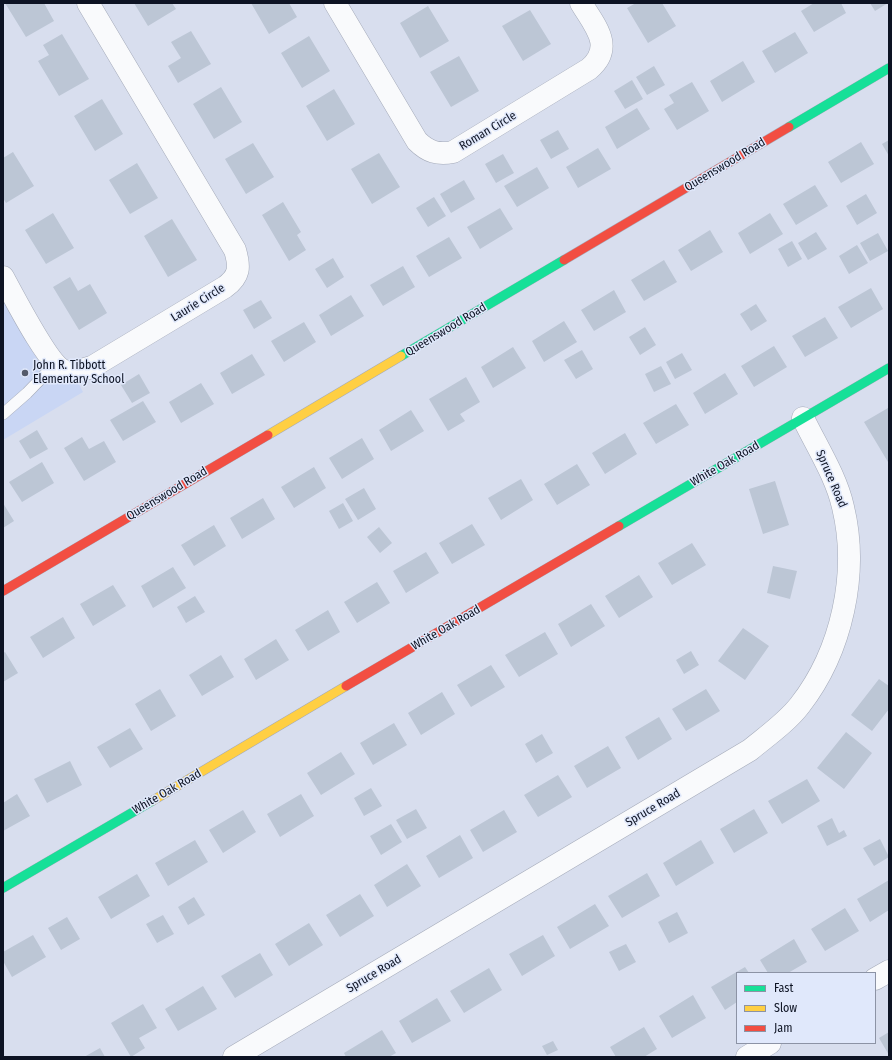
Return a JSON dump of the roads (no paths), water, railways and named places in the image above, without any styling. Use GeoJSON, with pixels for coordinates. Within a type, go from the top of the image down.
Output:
{"type":"FeatureCollection","features":[{"type":"Feature","properties":{"kind":"street","name":"Laurie Circle"},"geometry":{"type":"LineString","coordinates":[[55,364],[65,371],[76,371],[92,367],[225,287],[234,281],[237,272],[238,261],[235,250],[88,3]]}},
{"type":"Feature","properties":{"kind":"street","name":"Roman Circle"},"geometry":{"type":"LineString","coordinates":[[335,3],[417,141],[426,149],[443,154],[453,152],[589,69],[598,62],[602,51],[602,42],[599,33],[581,3]]}},
{"type":"Feature","properties":{"kind":"street","name":"Queenswood Road"},"geometry":{"type":"LineString","coordinates":[[3,591],[889,68]]}},
{"type":"Feature","properties":{"kind":"street"},"geometry":{"type":"LineString","coordinates":[[3,277],[46,352],[55,364]]}},
{"type":"Feature","properties":{"kind":"street","name":"White Oak Road"},"geometry":{"type":"LineString","coordinates":[[3,888],[889,368]]}},
{"type":"Feature","properties":{"kind":"street","name":"Spruce Road"},"geometry":{"type":"LineString","coordinates":[[234,1057],[750,750],[775,730],[799,706],[818,680],[834,646],[849,572],[848,533],[843,505],[831,475],[803,418]]}},
{"type":"Feature","properties":{"kind":"street"},"geometry":{"type":"LineString","coordinates":[[876,979],[889,971]]}},
{"type":"Feature","properties":{"kind":"street"},"geometry":{"type":"LineString","coordinates":[[746,1057],[768,1044]]}},
{"type":"Feature","properties":{"kind":"lane"},"geometry":{"type":"LineString","coordinates":[[3,414],[27,394],[55,364]]}},
{"type":"Feature","properties":{"kind":"place","name":"John R. Tibbott Elementary School"},"geometry":{"type":"Point","coordinates":[25,373]}}]}
